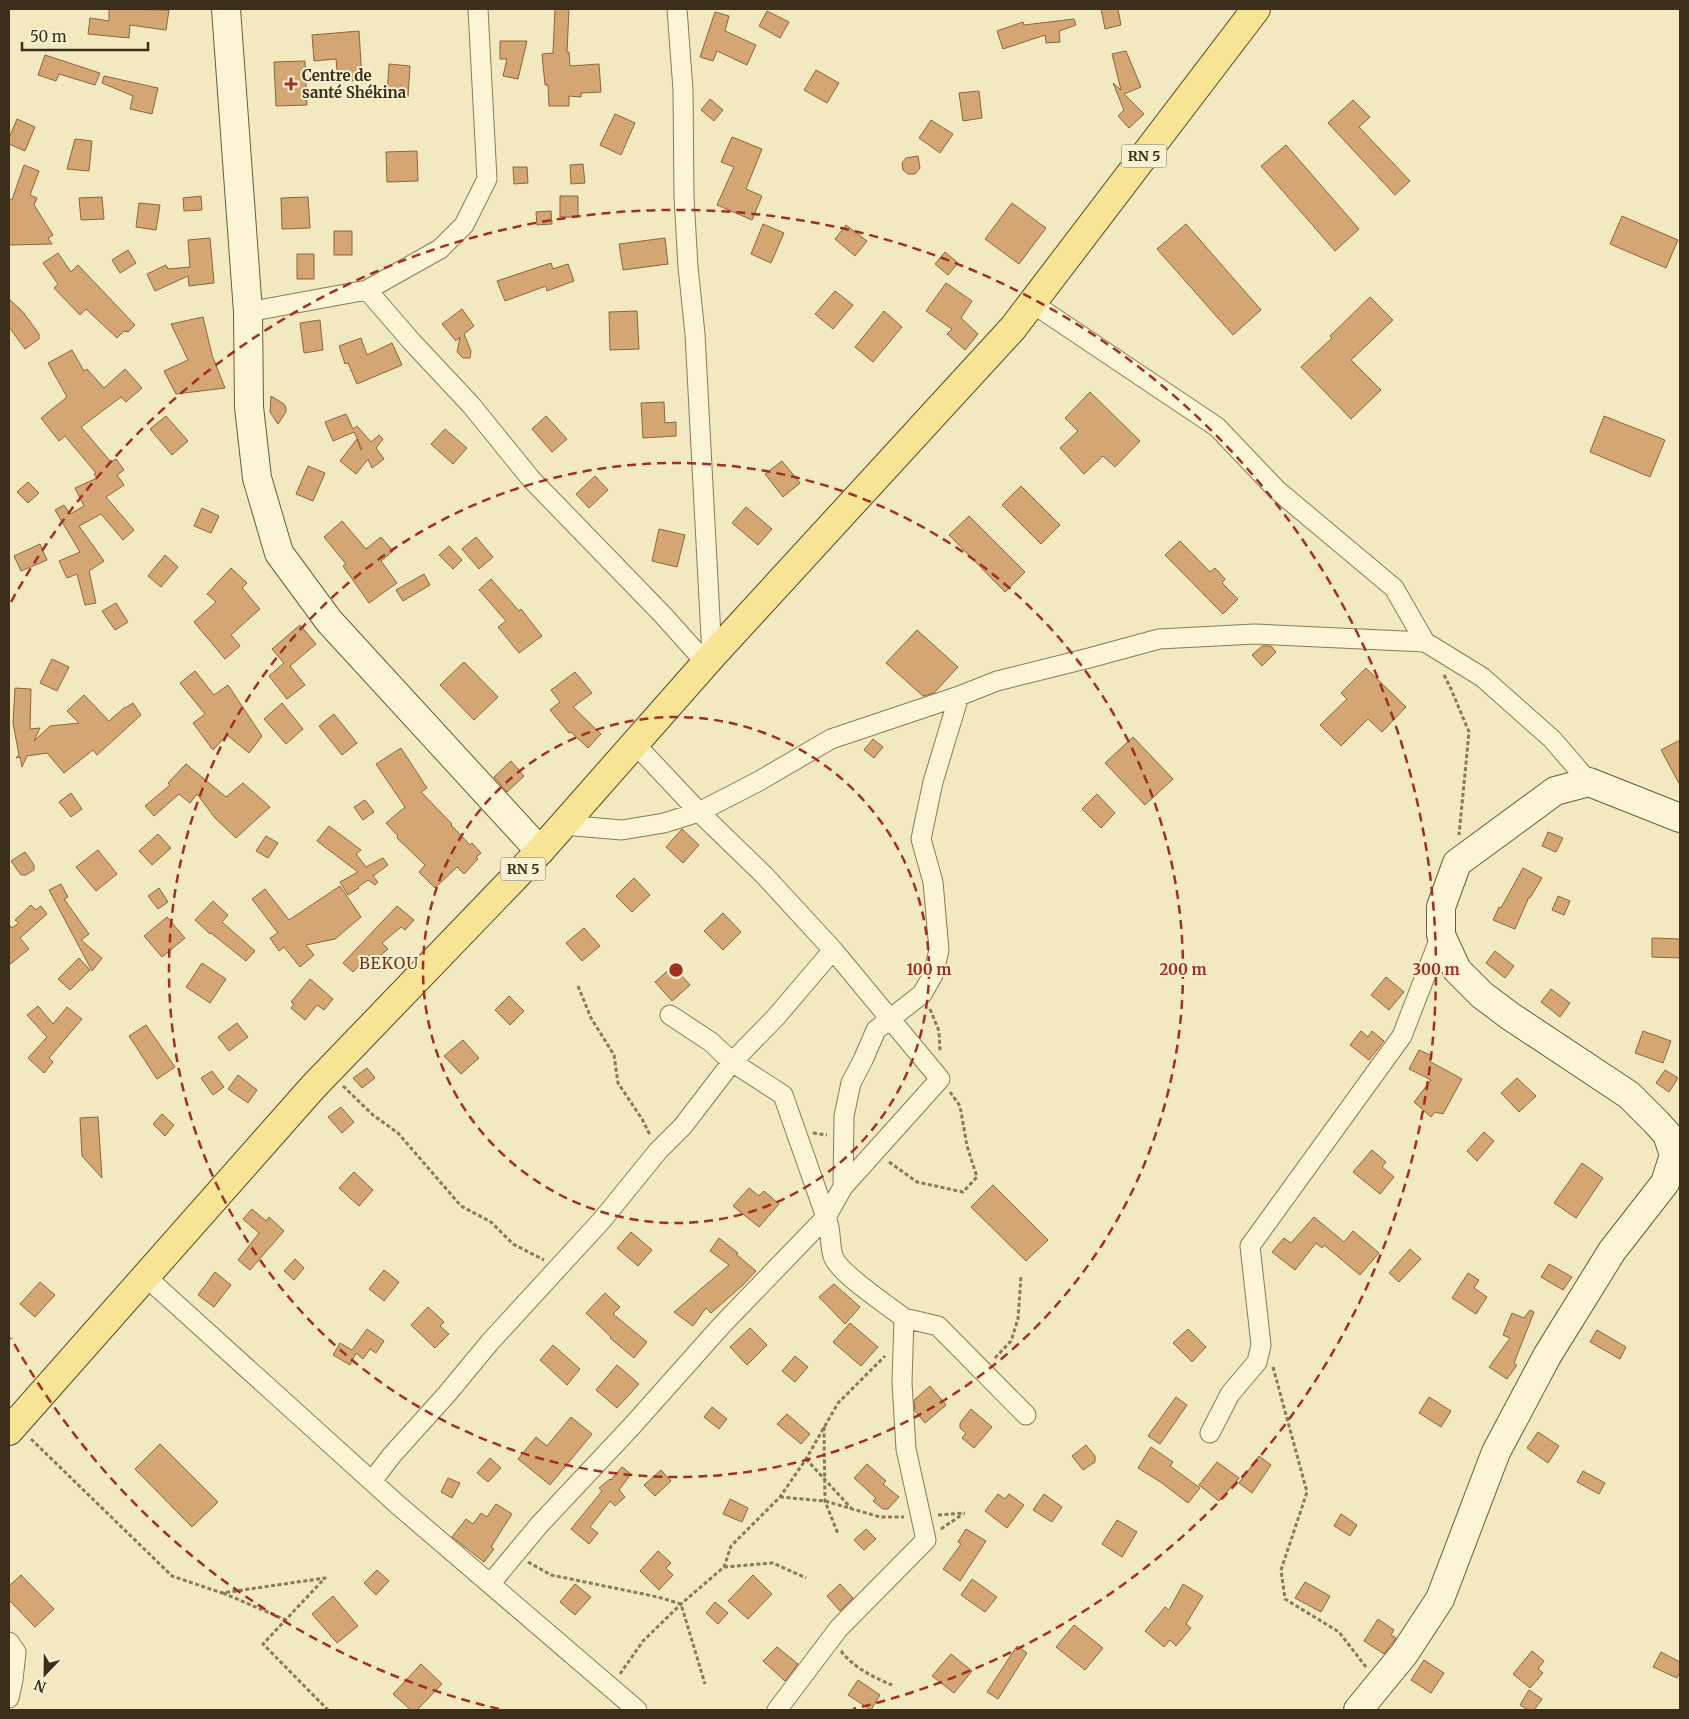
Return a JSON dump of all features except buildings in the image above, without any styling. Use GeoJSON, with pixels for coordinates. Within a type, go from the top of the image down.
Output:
{"type":"FeatureCollection","features":[{"type":"Feature","properties":{"kind":"main road","name":"RN 5"},"geometry":{"type":"LineString","coordinates":[[12,1427],[328,1072],[540,851],[709,660],[1013,328],[1256,9]]}},
{"type":"Feature","properties":{"kind":"street"},"geometry":{"type":"LineString","coordinates":[[226,9],[248,312],[249,407],[257,478],[279,553],[329,621],[540,851]]}},
{"type":"Feature","properties":{"kind":"street"},"geometry":{"type":"LineString","coordinates":[[248,312],[367,290],[440,249],[464,225],[487,179],[478,9]]}},
{"type":"Feature","properties":{"kind":"street"},"geometry":{"type":"LineString","coordinates":[[677,9],[683,90],[684,196],[688,266],[695,334],[709,660]]}},
{"type":"Feature","properties":{"kind":"street"},"geometry":{"type":"LineString","coordinates":[[367,290],[412,342],[471,404],[531,479],[709,660]]}},
{"type":"Feature","properties":{"kind":"street"},"geometry":{"type":"LineString","coordinates":[[1032,303],[1217,427],[1277,490],[1394,588],[1425,642],[1482,677],[1552,739],[1589,782],[1680,818]]}},
{"type":"Feature","properties":{"kind":"street"},"geometry":{"type":"LineString","coordinates":[[563,825],[622,830],[664,823],[700,812],[759,781],[831,739],[959,696],[997,681],[1159,639],[1255,634],[1425,642]]}},
{"type":"Feature","properties":{"kind":"street"},"geometry":{"type":"LineString","coordinates":[[843,1187],[844,1116],[851,1083],[876,1030],[922,994],[933,975],[939,950],[933,882],[921,839],[933,782],[959,696]]}},
{"type":"Feature","properties":{"kind":"street"},"geometry":{"type":"LineString","coordinates":[[490,1584],[540,1524],[632,1426],[721,1326],[826,1217],[843,1187],[940,1079],[833,950],[764,875],[635,744]]}},
{"type":"Feature","properties":{"kind":"street"},"geometry":{"type":"LineString","coordinates":[[1210,1433],[1230,1394],[1257,1362],[1261,1345],[1250,1246],[1402,1036],[1441,935],[1441,907],[1457,863],[1555,791],[1589,782]]}},
{"type":"Feature","properties":{"kind":"street"},"geometry":{"type":"LineString","coordinates":[[1358,1710],[1404,1654],[1440,1599],[1496,1452],[1548,1356],[1612,1251],[1665,1182],[1674,1155],[1667,1134],[1629,1095],[1510,1016],[1482,995],[1457,970],[1441,935]]}},
{"type":"Feature","properties":{"kind":"street"},"geometry":{"type":"LineString","coordinates":[[372,1481],[392,1455],[447,1394],[490,1342],[602,1220],[658,1151],[683,1126],[732,1062],[776,1017],[833,950]]}},
{"type":"Feature","properties":{"kind":"street"},"geometry":{"type":"LineString","coordinates":[[670,1015],[711,1042],[732,1062],[783,1095],[830,1227],[833,1257],[847,1274],[904,1318],[938,1326],[1026,1415]]}},
{"type":"Feature","properties":{"kind":"street"},"geometry":{"type":"LineString","coordinates":[[145,1276],[372,1481],[637,1710]]}},
{"type":"Feature","properties":{"kind":"street"},"geometry":{"type":"LineString","coordinates":[[777,1710],[840,1628],[926,1540],[906,1449],[902,1383],[904,1318]]}},
{"type":"Feature","properties":{"kind":"street"},"geometry":{"type":"LineString","coordinates":[[9,1642],[16,1652],[9,1698]]}},
{"type":"Feature","properties":{"kind":"path"},"geometry":{"type":"LineString","coordinates":[[1442,673],[1451,689],[1469,732],[1460,809],[1457,863]]}},
{"type":"Feature","properties":{"kind":"path"},"geometry":{"type":"LineString","coordinates":[[578,986],[591,1018],[614,1055],[618,1083],[642,1119],[658,1151]]}},
{"type":"Feature","properties":{"kind":"path"},"geometry":{"type":"LineString","coordinates":[[328,1072],[373,1115],[398,1133],[460,1206],[491,1222],[513,1244],[557,1268]]}},
{"type":"Feature","properties":{"kind":"path"},"geometry":{"type":"LineString","coordinates":[[982,1371],[1011,1341],[1018,1319],[1021,1276]]}},
{"type":"Feature","properties":{"kind":"path"},"geometry":{"type":"LineString","coordinates":[[610,1687],[643,1641],[681,1604],[724,1567],[731,1546],[780,1496],[806,1459],[838,1403],[904,1337]]}},
{"type":"Feature","properties":{"kind":"path"},"geometry":{"type":"LineString","coordinates":[[1261,1345],[1270,1356],[1307,1492],[1281,1570],[1284,1599],[1340,1632],[1379,1685]]}},
{"type":"Feature","properties":{"kind":"path"},"geometry":{"type":"LineString","coordinates":[[824,1426],[825,1501],[838,1534]]}},
{"type":"Feature","properties":{"kind":"path"},"geometry":{"type":"LineString","coordinates":[[12,1427],[172,1576],[222,1593],[286,1620]]}},
{"type":"Feature","properties":{"kind":"path"},"geometry":{"type":"LineString","coordinates":[[806,1459],[851,1508]]}},
{"type":"Feature","properties":{"kind":"path"},"geometry":{"type":"LineString","coordinates":[[780,1496],[825,1501],[880,1517],[921,1517],[964,1513],[926,1540]]}},
{"type":"Feature","properties":{"kind":"path"},"geometry":{"type":"LineString","coordinates":[[514,1555],[550,1575],[658,1597],[681,1604]]}},
{"type":"Feature","properties":{"kind":"path"},"geometry":{"type":"LineString","coordinates":[[724,1567],[773,1563],[806,1578]]}},
{"type":"Feature","properties":{"kind":"path"},"geometry":{"type":"LineString","coordinates":[[222,1593],[325,1578],[263,1644],[328,1710]]}},
{"type":"Feature","properties":{"kind":"path"},"geometry":{"type":"LineString","coordinates":[[681,1604],[705,1684]]}},
{"type":"Feature","properties":{"kind":"path"},"geometry":{"type":"LineString","coordinates":[[832,1639],[848,1660],[872,1676],[892,1685]]}},
{"type":"Feature","properties":{"kind":"place","name":"Centre de santé Shékina"},"geometry":{"type":"Point","coordinates":[291,84]}},
{"type":"Feature","properties":{"kind":"district","name":"BEKOU"},"geometry":{"type":"Point","coordinates":[389,963]}}]}
